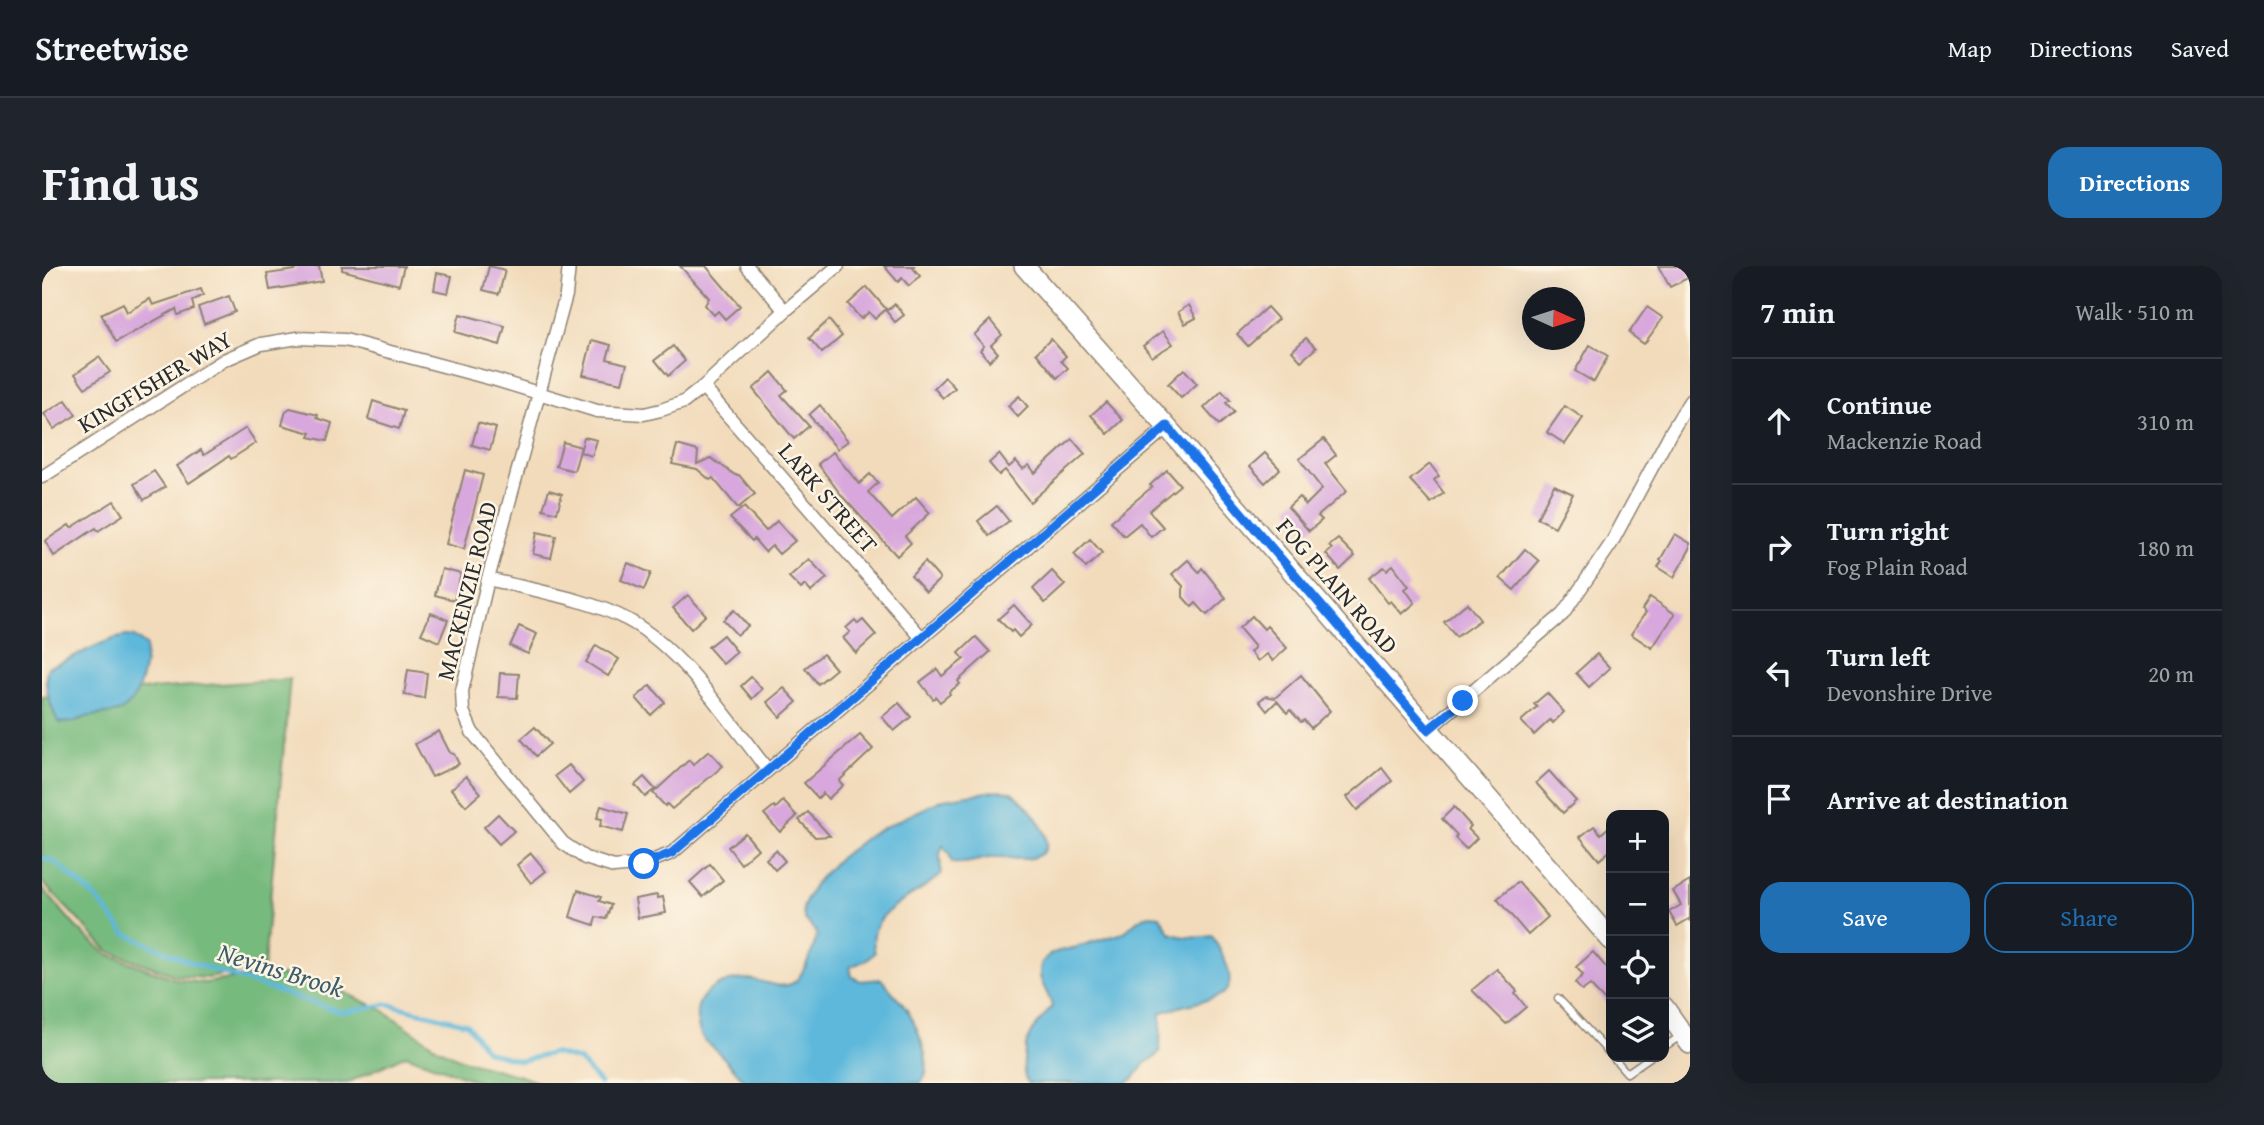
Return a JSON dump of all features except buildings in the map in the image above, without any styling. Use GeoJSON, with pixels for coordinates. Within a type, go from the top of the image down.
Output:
{"type":"FeatureCollection","features":[{"type":"Feature","properties":{"kind":"street","name":"MACKENZIE ROAD"},"geometry":{"type":"LineString","coordinates":[[569,266],[566,295],[541,395],[488,579],[462,691],[463,711],[472,733],[563,843],[585,858],[614,867],[644,864],[672,853],[1167,426]]}},
{"type":"Feature","properties":{"kind":"street"},"geometry":{"type":"LineString","coordinates":[[747,266],[785,311]]}},
{"type":"Feature","properties":{"kind":"street","name":"KINGFISHER WAY"},"geometry":{"type":"LineString","coordinates":[[42,477],[224,360],[261,344],[298,338],[345,340],[496,380],[597,411],[644,414],[684,402],[838,266]]}},
{"type":"Feature","properties":{"kind":"street","name":"FOG PLAIN ROAD"},"geometry":{"type":"LineString","coordinates":[[1024,266],[1167,426],[1608,936]]}},
{"type":"Feature","properties":{"kind":"street","name":"LARK STREET"},"geometry":{"type":"LineString","coordinates":[[703,387],[921,637]]}},
{"type":"Feature","properties":{"kind":"street"},"geometry":{"type":"LineString","coordinates":[[1428,730],[1563,614],[1611,544],[1690,401]]}},
{"type":"Feature","properties":{"kind":"street"},"geometry":{"type":"LineString","coordinates":[[488,579],[593,606],[627,620],[655,638],[682,664],[767,769]]}},
{"type":"Feature","properties":{"kind":"street"},"geometry":{"type":"LineString","coordinates":[[1669,1014],[1687,1039]]}},
{"type":"Feature","properties":{"kind":"lane"},"geometry":{"type":"LineString","coordinates":[[1558,998],[1606,1050]]}},
{"type":"Feature","properties":{"kind":"lane"},"geometry":{"type":"LineString","coordinates":[[1669,1045],[1687,1039]]}},
{"type":"Feature","properties":{"kind":"lane"},"geometry":{"type":"LineString","coordinates":[[1617,1062],[1627,1073],[1643,1062]]}},
{"type":"Feature","properties":{"kind":"green space"},"geometry":{"type":"Polygon","coordinates":[[[290,679],[264,966],[209,978],[177,976],[108,951],[42,882],[42,697],[290,679]]]}},
{"type":"Feature","properties":{"kind":"green space"},"geometry":{"type":"Polygon","coordinates":[[[42,888],[77,928],[107,954],[178,980],[205,983],[249,976],[290,975],[328,985],[381,1009],[439,1049],[465,1061],[539,1083],[481,1083],[406,1055],[347,1083],[42,1083],[42,888]]]}},
{"type":"Feature","properties":{"kind":"water"},"geometry":{"type":"Polygon","coordinates":[[[134,637],[146,645],[140,685],[131,702],[118,712],[58,722],[47,688],[48,667],[115,638],[134,637]]]}},
{"type":"Feature","properties":{"kind":"water"},"geometry":{"type":"Polygon","coordinates":[[[1000,790],[1017,796],[1043,829],[1046,847],[1042,853],[1031,858],[989,858],[952,863],[943,846],[940,854],[941,874],[884,915],[873,938],[875,953],[867,960],[850,967],[852,977],[861,981],[881,979],[907,1010],[920,1037],[926,1059],[925,1077],[920,1083],[746,1082],[704,1040],[698,1025],[697,1010],[705,994],[712,989],[729,981],[748,979],[786,985],[800,976],[817,933],[804,918],[803,908],[813,886],[836,861],[872,833],[944,799],[1000,790]]]}},
{"type":"Feature","properties":{"kind":"water"},"geometry":{"type":"Polygon","coordinates":[[[1150,915],[1160,916],[1170,933],[1191,938],[1212,936],[1230,976],[1228,988],[1221,995],[1161,1013],[1160,1051],[1127,1083],[1028,1083],[1024,1070],[1027,1044],[1032,1031],[1052,1007],[1040,977],[1043,961],[1056,952],[1121,934],[1139,919],[1150,915]]]}},
{"type":"Feature","properties":{"kind":"waterway","name":"Nevins Brook"},"geometry":{"type":"LineString","coordinates":[[42,858],[54,861],[96,898],[126,934],[192,963],[341,1012],[388,1004],[467,1024],[486,1051],[520,1061],[553,1053],[579,1060],[600,1083]]}},
{"type":"Feature","properties":{"kind":"route"},"geometry":{"type":"LineString","coordinates":[[644,864],[672,853],[1167,426],[1428,730],[1463,701]]}}]}
